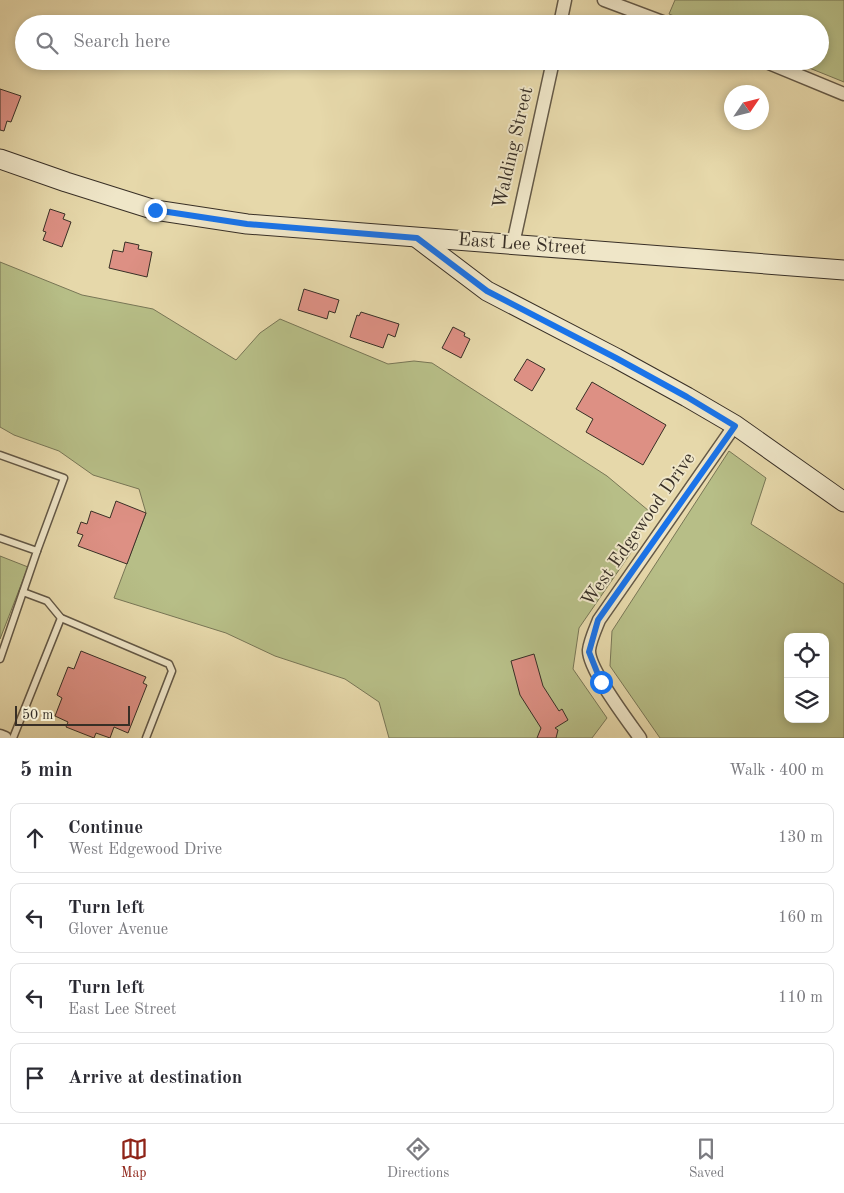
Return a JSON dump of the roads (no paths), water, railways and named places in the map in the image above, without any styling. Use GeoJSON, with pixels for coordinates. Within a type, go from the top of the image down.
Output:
{"type":"FeatureCollection","features":[{"type":"Feature","properties":{"kind":"main road","name":"East Lee Street"},"geometry":{"type":"LineString","coordinates":[[0,159],[155,210],[247,224],[844,270]]}},
{"type":"Feature","properties":{"kind":"main road"},"geometry":{"type":"LineString","coordinates":[[417,238],[487,291],[687,397],[735,426],[844,502]]}},
{"type":"Feature","properties":{"kind":"street"},"geometry":{"type":"LineString","coordinates":[[562,15],[565,0]]}},
{"type":"Feature","properties":{"kind":"street"},"geometry":{"type":"LineString","coordinates":[[604,0],[644,15]]}},
{"type":"Feature","properties":{"kind":"street","name":"Walding Street"},"geometry":{"type":"LineString","coordinates":[[512,244],[551,70]]}},
{"type":"Feature","properties":{"kind":"street"},"geometry":{"type":"LineString","coordinates":[[786,70],[844,94]]}},
{"type":"Feature","properties":{"kind":"street","name":"West Edgewood Drive"},"geometry":{"type":"LineString","coordinates":[[640,738],[601,682],[589,652],[593,636],[598,620],[735,426]]}},
{"type":"Feature","properties":{"kind":"street"},"geometry":{"type":"LineString","coordinates":[[0,736],[5,738]]}},
{"type":"Feature","properties":{"kind":"lane"},"geometry":{"type":"LineString","coordinates":[[0,455],[64,478],[0,659]]}},
{"type":"Feature","properties":{"kind":"lane"},"geometry":{"type":"LineString","coordinates":[[0,538],[37,551]]}},
{"type":"Feature","properties":{"kind":"lane"},"geometry":{"type":"LineString","coordinates":[[23,592],[46,601],[61,618],[169,664],[172,671],[146,738]]}},
{"type":"Feature","properties":{"kind":"lane"},"geometry":{"type":"LineString","coordinates":[[13,738],[61,618]]}}]}
